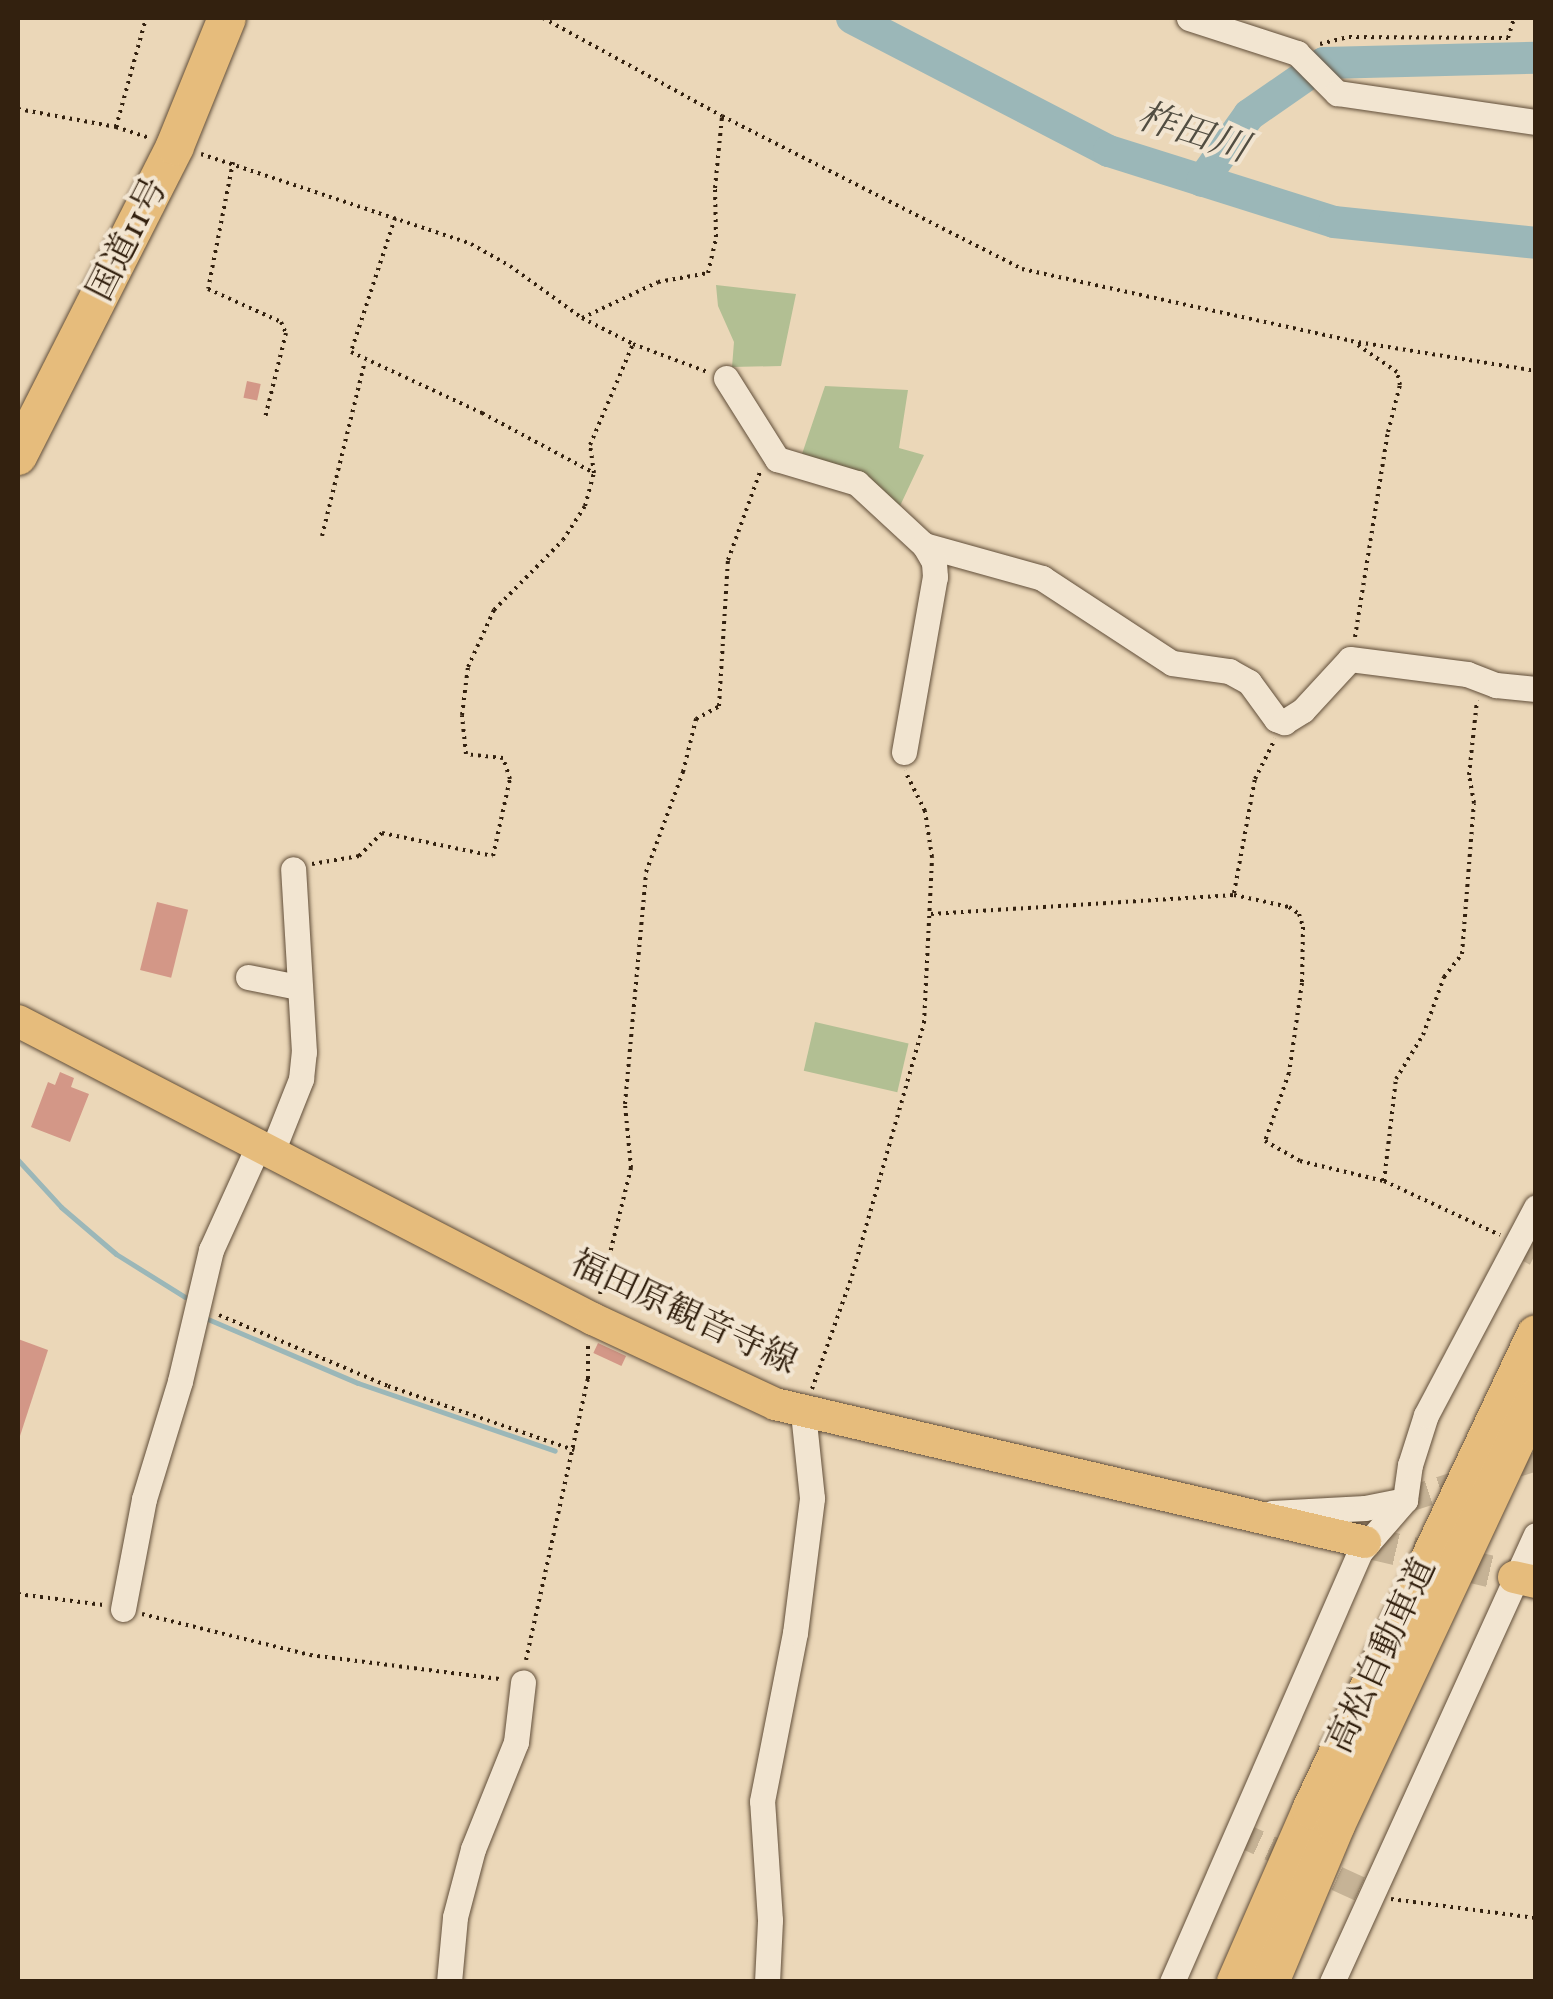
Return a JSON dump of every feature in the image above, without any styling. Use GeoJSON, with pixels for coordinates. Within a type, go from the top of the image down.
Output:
{"type":"FeatureCollection","features":[{"type":"Feature","properties":{"kind":"highway","name":"国道11号"},"geometry":{"type":"LineString","coordinates":[[18,456],[176,146],[226,18]]}},
{"type":"Feature","properties":{"kind":"highway","name":"高松自動車道"},"geometry":{"type":"LineString","coordinates":[[1236,1982],[1311,1810],[1536,1334]]}},
{"type":"Feature","properties":{"kind":"highway","name":"高松自動車道"},"geometry":{"type":"LineString","coordinates":[[1270,1982],[1344,1807],[1536,1398]]}},
{"type":"Feature","properties":{"kind":"main road","name":"福田原観音寺線"},"geometry":{"type":"LineString","coordinates":[[18,1021],[716,1379],[803,1412],[1245,1512],[1362,1548]]}},
{"type":"Feature","properties":{"kind":"street"},"geometry":{"type":"LineString","coordinates":[[1189,18],[1297,53],[1337,93],[1536,122]]}},
{"type":"Feature","properties":{"kind":"street"},"geometry":{"type":"LineString","coordinates":[[726,378],[777,460],[857,484],[924,544],[934,562],[935,578],[904,752]]}},
{"type":"Feature","properties":{"kind":"street"},"geometry":{"type":"LineString","coordinates":[[924,544],[1042,578],[1172,663],[1229,671],[1249,682],[1276,718],[1284,722],[1304,710],[1350,659],[1467,674],[1536,690]]}},
{"type":"Feature","properties":{"kind":"street"},"geometry":{"type":"LineString","coordinates":[[124,1609],[144,1499],[180,1381],[211,1250],[301,1079],[293,869]]}},
{"type":"Feature","properties":{"kind":"street"},"geometry":{"type":"LineString","coordinates":[[248,977],[298,987]]}},
{"type":"Feature","properties":{"kind":"street"},"geometry":{"type":"LineString","coordinates":[[1172,1982],[1362,1548],[1405,1500],[1410,1465],[1426,1415],[1536,1207]]}},
{"type":"Feature","properties":{"kind":"street"},"geometry":{"type":"LineString","coordinates":[[767,1982],[770,1920],[762,1801],[795,1633],[812,1498],[803,1412]]}},
{"type":"Feature","properties":{"kind":"street"},"geometry":{"type":"LineString","coordinates":[[1245,1512],[1365,1508],[1405,1500]]}},
{"type":"Feature","properties":{"kind":"street"},"geometry":{"type":"LineString","coordinates":[[1332,1982],[1525,1580],[1536,1535]]}},
{"type":"Feature","properties":{"kind":"street"},"geometry":{"type":"LineString","coordinates":[[449,1982],[456,1916],[473,1849],[516,1742],[523,1682]]}},
{"type":"Feature","properties":{"kind":"path"},"geometry":{"type":"LineString","coordinates":[[116,127],[146,18]]}},
{"type":"Feature","properties":{"kind":"path"},"geometry":{"type":"LineString","coordinates":[[543,18],[722,116],[1022,269],[1351,341],[1536,372]]}},
{"type":"Feature","properties":{"kind":"path"},"geometry":{"type":"LineString","coordinates":[[1297,53],[1349,37],[1508,38],[1514,18]]}},
{"type":"Feature","properties":{"kind":"path"},"geometry":{"type":"LineString","coordinates":[[18,108],[116,127],[233,162],[471,244],[510,266],[582,318],[633,344],[726,378]]}},
{"type":"Feature","properties":{"kind":"path"},"geometry":{"type":"LineString","coordinates":[[582,318],[658,282],[708,273],[716,237],[715,188],[722,116]]}},
{"type":"Feature","properties":{"kind":"path"},"geometry":{"type":"LineString","coordinates":[[233,162],[208,289],[282,322],[286,333],[265,418]]}},
{"type":"Feature","properties":{"kind":"path"},"geometry":{"type":"LineString","coordinates":[[395,218],[351,352],[482,413],[594,474]]}},
{"type":"Feature","properties":{"kind":"path"},"geometry":{"type":"LineString","coordinates":[[1350,659],[1365,595],[1388,432],[1400,384],[1397,372],[1351,341]]}},
{"type":"Feature","properties":{"kind":"path"},"geometry":{"type":"LineString","coordinates":[[293,869],[359,856],[382,833],[493,856],[510,779],[503,758],[466,754],[462,715],[468,667],[494,610],[564,540],[585,506],[594,474],[590,445],[633,344]]}},
{"type":"Feature","properties":{"kind":"path"},"geometry":{"type":"LineString","coordinates":[[322,536],[364,361]]}},
{"type":"Feature","properties":{"kind":"path"},"geometry":{"type":"LineString","coordinates":[[18,1594],[124,1609],[310,1655],[523,1682],[535,1610],[588,1379],[586,1353],[593,1319],[631,1168],[625,1104],[646,872],[683,772],[696,719],[719,706],[728,560],[768,449]]}},
{"type":"Feature","properties":{"kind":"path"},"geometry":{"type":"LineString","coordinates":[[1384,1181],[1396,1080],[1423,1035],[1444,977],[1462,954],[1474,803],[1469,776],[1480,680]]}},
{"type":"Feature","properties":{"kind":"path"},"geometry":{"type":"LineString","coordinates":[[1234,895],[1255,780],[1284,722]]}},
{"type":"Feature","properties":{"kind":"path"},"geometry":{"type":"LineString","coordinates":[[803,1412],[838,1322],[924,1022],[930,914],[929,828],[905,771],[904,752]]}},
{"type":"Feature","properties":{"kind":"path"},"geometry":{"type":"LineString","coordinates":[[930,914],[1234,895],[1289,907],[1298,914],[1303,927],[1302,984],[1289,1073],[1265,1142],[1300,1162],[1384,1181],[1516,1243]]}},
{"type":"Feature","properties":{"kind":"path"},"geometry":{"type":"LineString","coordinates":[[197,1305],[388,1386],[574,1450]]}},
{"type":"Feature","properties":{"kind":"path"},"geometry":{"type":"LineString","coordinates":[[1372,1894],[1421,1906],[1536,1918]]}},
{"type":"Feature","properties":{"kind":"green space"},"geometry":{"type":"Polygon","coordinates":[[[716,285],[796,294],[781,366],[732,367],[734,342],[718,306],[716,285]]]}},
{"type":"Feature","properties":{"kind":"green space"},"geometry":{"type":"Polygon","coordinates":[[[825,386],[908,390],[899,448],[924,455],[899,508],[801,457],[825,386]]]}},
{"type":"Feature","properties":{"kind":"green space"},"geometry":{"type":"Polygon","coordinates":[[[815,1022],[909,1044],[897,1092],[804,1071],[815,1022]]]}},
{"type":"Feature","properties":{"kind":"building"},"geometry":{"type":"Polygon","coordinates":[[[247,381],[261,384],[257,401],[243,398],[247,381]]]}},
{"type":"Feature","properties":{"kind":"building"},"geometry":{"type":"Polygon","coordinates":[[[157,902],[188,910],[171,978],[140,970],[157,902]]]}},
{"type":"Feature","properties":{"kind":"building"},"geometry":{"type":"Polygon","coordinates":[[[60,1072],[74,1078],[71,1087],[89,1094],[70,1142],[31,1127],[48,1082],[55,1085],[60,1072]]]}},
{"type":"Feature","properties":{"kind":"building"},"geometry":{"type":"Polygon","coordinates":[[[18,1339],[48,1350],[19,1439],[18,1439],[18,1339]]]}},
{"type":"Feature","properties":{"kind":"building"},"geometry":{"type":"Polygon","coordinates":[[[598,1343],[626,1356],[621,1366],[593,1353],[598,1343]]]}},
{"type":"Feature","properties":{"kind":"waterway","name":"柞田川"},"geometry":{"type":"LineString","coordinates":[[852,18],[1109,151],[1334,222],[1536,243]]}},
{"type":"Feature","properties":{"kind":"waterway"},"geometry":{"type":"LineString","coordinates":[[1202,181],[1249,115],[1324,63],[1536,58]]}},
{"type":"Feature","properties":{"kind":"waterway"},"geometry":{"type":"LineString","coordinates":[[18,1160],[61,1207],[116,1254],[185,1297]]}},
{"type":"Feature","properties":{"kind":"waterway"},"geometry":{"type":"LineString","coordinates":[[203,1317],[358,1383],[555,1451]]}},
{"type":"Feature","properties":{"kind":"tunnel"},"geometry":{"type":"LineString","coordinates":[[1516,1243],[1536,1253]]}},
{"type":"Feature","properties":{"kind":"tunnel"},"geometry":{"type":"LineString","coordinates":[[1405,1500],[1536,1458]]}},
{"type":"Feature","properties":{"kind":"tunnel"},"geometry":{"type":"LineString","coordinates":[[1365,1542],[1514,1577]]}},
{"type":"Feature","properties":{"kind":"tunnel"},"geometry":{"type":"LineString","coordinates":[[1236,1832],[1372,1894]]}}]}
